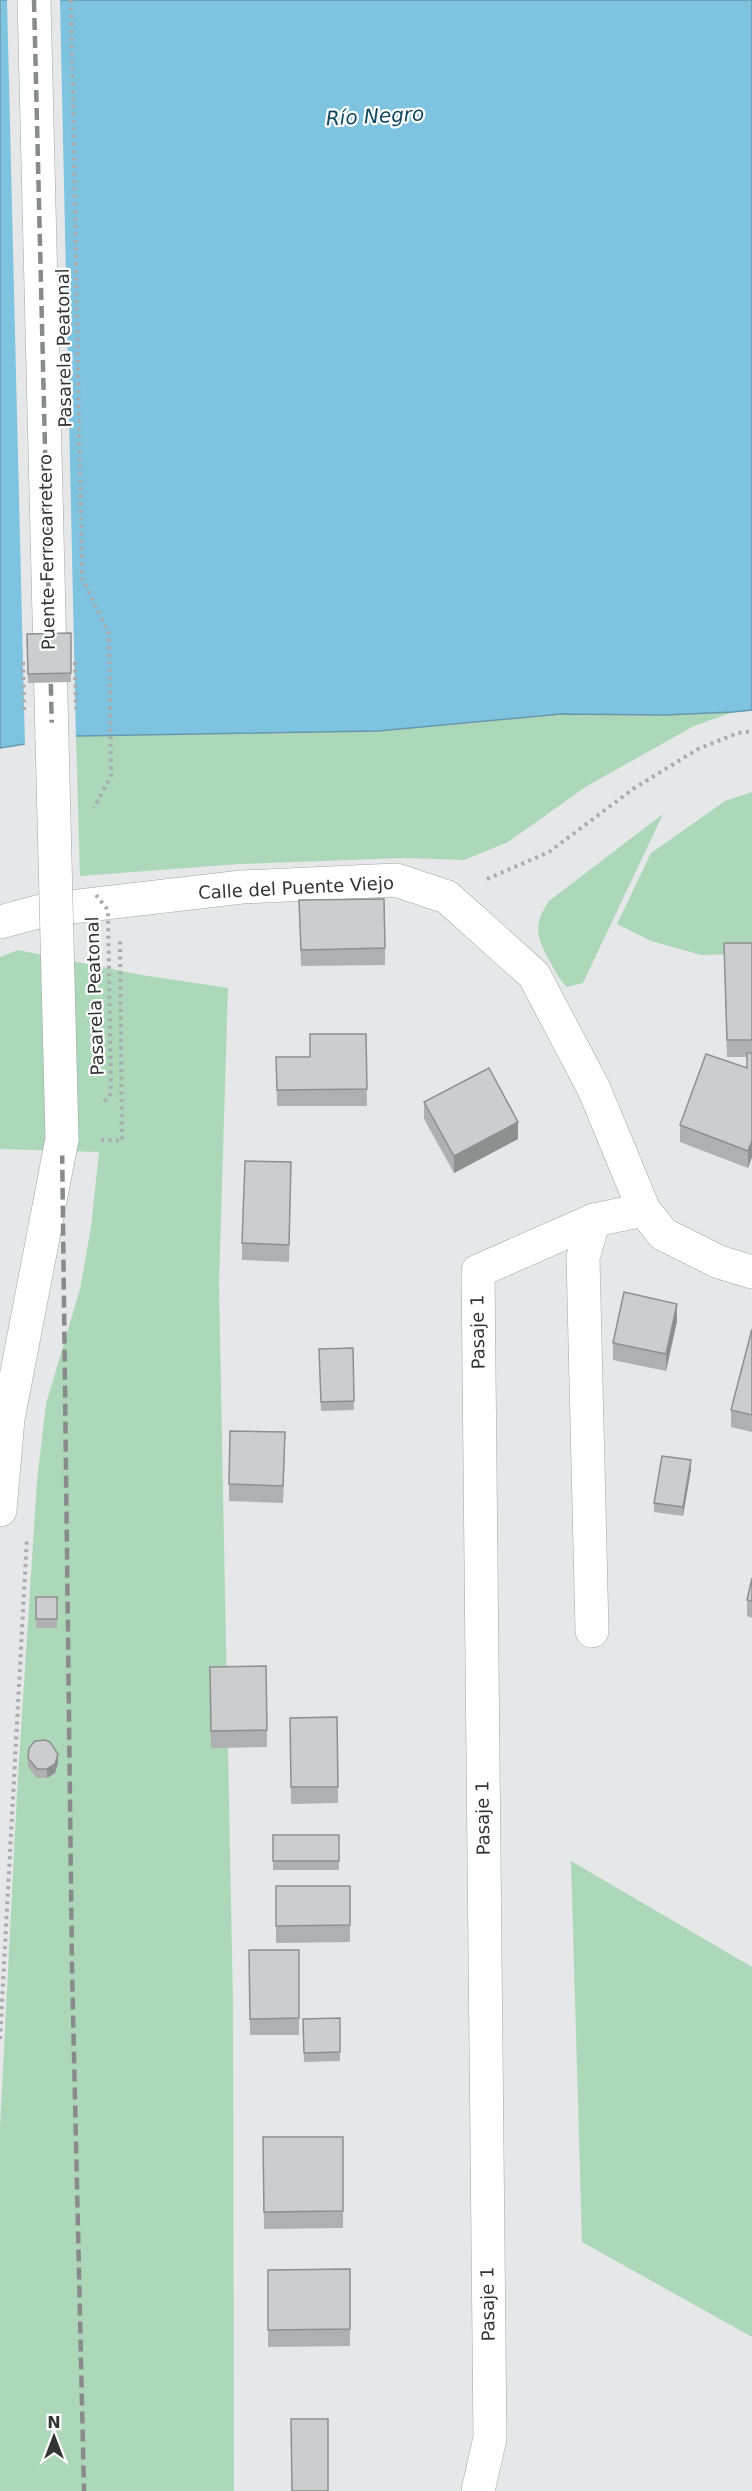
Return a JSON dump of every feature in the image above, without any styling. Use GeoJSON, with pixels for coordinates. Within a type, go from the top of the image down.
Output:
{"type":"FeatureCollection","features":[{"type":"Feature","properties":{"kind":"main road","name":"Puente Ferrocarretero"},"geometry":{"type":"LineString","coordinates":[[0,1510],[8,1419],[77,1139],[34,0]]}},
{"type":"Feature","properties":{"kind":"main road","name":"Calle del Puente Viejo"},"geometry":{"type":"LineString","coordinates":[[0,922],[107,897],[242,887],[396,880],[447,897],[534,975],[594,1089],[644,1210],[663,1234],[719,1262],[752,1272]]}},
{"type":"Feature","properties":{"kind":"main road"},"geometry":{"type":"LineString","coordinates":[[592,1631],[583,1257],[594,1220],[644,1210]]}},
{"type":"Feature","properties":{"kind":"main road","name":"Pasaje 1"},"geometry":{"type":"LineString","coordinates":[[478,2491],[490,2438],[478,1271],[594,1220]]}},
{"type":"Feature","properties":{"kind":"path","name":"Pasarela Peatonal"},"geometry":{"type":"LineString","coordinates":[[71,0],[82,578],[109,634],[111,776],[91,813]]}},
{"type":"Feature","properties":{"kind":"path"},"geometry":{"type":"LineString","coordinates":[[447,897],[549,852],[633,789],[698,749],[738,733],[752,731]]}},
{"type":"Feature","properties":{"kind":"path"},"geometry":{"type":"LineString","coordinates":[[77,1139],[122,1141],[107,897]]}},
{"type":"Feature","properties":{"kind":"path","name":"Pasarela Peatonal"},"geometry":{"type":"LineString","coordinates":[[99,1109],[111,1093],[107,897]]}},
{"type":"Feature","properties":{"kind":"path"},"geometry":{"type":"LineString","coordinates":[[0,2039],[27,1535]]}},
{"type":"Feature","properties":{"kind":"green space"},"geometry":{"type":"Polygon","coordinates":[[[733,712],[694,726],[587,786],[508,842],[464,860],[403,858],[239,864],[80,876],[76,736],[378,731],[561,714],[733,712]]]}},
{"type":"Feature","properties":{"kind":"green space"},"geometry":{"type":"Polygon","coordinates":[[[752,792],[752,954],[701,955],[651,941],[617,924],[651,853],[725,801],[752,792]]]}},
{"type":"Feature","properties":{"kind":"green space"},"geometry":{"type":"Polygon","coordinates":[[[663,814],[583,983],[567,987],[548,958],[541,942],[538,927],[543,911],[549,901],[663,814]]]}},
{"type":"Feature","properties":{"kind":"green space"},"geometry":{"type":"Polygon","coordinates":[[[18,950],[142,975],[228,988],[219,1284],[233,2005],[234,2491],[0,2491],[0,2129],[17,1793],[37,1481],[46,1404],[80,1289],[91,1227],[99,1152],[0,1149],[0,957],[18,950]]]}},
{"type":"Feature","properties":{"kind":"green space"},"geometry":{"type":"Polygon","coordinates":[[[571,1861],[752,1967],[752,2337],[582,2242],[571,1861]]]}},
{"type":"Feature","properties":{"kind":"water","name":"Río Negro"},"geometry":{"type":"Polygon","coordinates":[[[0,0],[752,0],[752,710],[664,715],[561,714],[378,731],[76,736],[0,748],[0,0]]]}},
{"type":"Feature","properties":{"kind":"pier"},"geometry":{"type":"Polygon","coordinates":[[[7,0],[60,0],[76,739],[25,747],[7,0]]]}},
{"type":"Feature","properties":{"kind":"building"},"geometry":{"type":"Polygon","coordinates":[[[71,633],[71,673],[28,674],[27,634],[71,633]]]}},
{"type":"Feature","properties":{"kind":"building"},"geometry":{"type":"Polygon","coordinates":[[[384,899],[385,948],[301,950],[299,900],[384,899]]]}},
{"type":"Feature","properties":{"kind":"building"},"geometry":{"type":"Polygon","coordinates":[[[724,943],[752,943],[752,1040],[727,1040],[724,943]]]}},
{"type":"Feature","properties":{"kind":"building"},"geometry":{"type":"Polygon","coordinates":[[[310,1034],[366,1034],[367,1089],[277,1090],[276,1057],[310,1057],[310,1034]]]}},
{"type":"Feature","properties":{"kind":"building"},"geometry":{"type":"Polygon","coordinates":[[[747,1053],[752,1053],[752,1141],[748,1151],[680,1125],[706,1054],[747,1068],[747,1053]]]}},
{"type":"Feature","properties":{"kind":"building"},"geometry":{"type":"Polygon","coordinates":[[[489,1068],[518,1122],[454,1156],[424,1102],[489,1068]]]}},
{"type":"Feature","properties":{"kind":"building"},"geometry":{"type":"Polygon","coordinates":[[[245,1161],[291,1162],[289,1245],[242,1243],[245,1161]]]}},
{"type":"Feature","properties":{"kind":"building"},"geometry":{"type":"Polygon","coordinates":[[[624,1292],[677,1304],[666,1354],[613,1343],[624,1292]]]}},
{"type":"Feature","properties":{"kind":"building"},"geometry":{"type":"Polygon","coordinates":[[[752,1329],[752,1415],[731,1410],[752,1329]]]}},
{"type":"Feature","properties":{"kind":"building"},"geometry":{"type":"Polygon","coordinates":[[[353,1348],[354,1401],[321,1402],[319,1349],[353,1348]]]}},
{"type":"Feature","properties":{"kind":"building"},"geometry":{"type":"Polygon","coordinates":[[[230,1431],[285,1432],[283,1486],[229,1484],[230,1431]]]}},
{"type":"Feature","properties":{"kind":"building"},"geometry":{"type":"Polygon","coordinates":[[[662,1456],[691,1460],[683,1507],[654,1503],[662,1456]]]}},
{"type":"Feature","properties":{"kind":"building"},"geometry":{"type":"Polygon","coordinates":[[[752,1578],[752,1601],[747,1600],[752,1578]]]}},
{"type":"Feature","properties":{"kind":"building"},"geometry":{"type":"Polygon","coordinates":[[[36,1597],[57,1597],[57,1619],[36,1619],[36,1597]]]}},
{"type":"Feature","properties":{"kind":"building"},"geometry":{"type":"Polygon","coordinates":[[[266,1666],[267,1730],[211,1731],[210,1667],[266,1666]]]}},
{"type":"Feature","properties":{"kind":"building"},"geometry":{"type":"Polygon","coordinates":[[[337,1717],[338,1787],[291,1787],[290,1718],[337,1717]]]}},
{"type":"Feature","properties":{"kind":"building"},"geometry":{"type":"Polygon","coordinates":[[[35,1741],[50,1742],[58,1754],[55,1764],[47,1769],[37,1769],[28,1758],[29,1748],[35,1741]]]}},
{"type":"Feature","properties":{"kind":"building"},"geometry":{"type":"Polygon","coordinates":[[[273,1835],[339,1835],[339,1861],[273,1861],[273,1835]]]}},
{"type":"Feature","properties":{"kind":"building"},"geometry":{"type":"Polygon","coordinates":[[[276,1886],[350,1886],[350,1925],[276,1926],[276,1886]]]}},
{"type":"Feature","properties":{"kind":"building"},"geometry":{"type":"Polygon","coordinates":[[[249,1950],[299,1950],[299,2018],[250,2019],[249,1950]]]}},
{"type":"Feature","properties":{"kind":"building"},"geometry":{"type":"Polygon","coordinates":[[[340,2018],[340,2052],[304,2053],[303,2019],[340,2018]]]}},
{"type":"Feature","properties":{"kind":"building"},"geometry":{"type":"Polygon","coordinates":[[[263,2137],[343,2137],[343,2211],[264,2212],[263,2137]]]}},
{"type":"Feature","properties":{"kind":"building"},"geometry":{"type":"Polygon","coordinates":[[[350,2269],[350,2329],[268,2330],[268,2270],[350,2269]]]}},
{"type":"Feature","properties":{"kind":"building"},"geometry":{"type":"Polygon","coordinates":[[[291,2419],[328,2419],[328,2491],[292,2491],[291,2419]]]}},
{"type":"Feature","properties":{"kind":"railway"},"geometry":{"type":"LineString","coordinates":[[34,0],[62,1139],[72,1968],[84,2491]]}}]}
